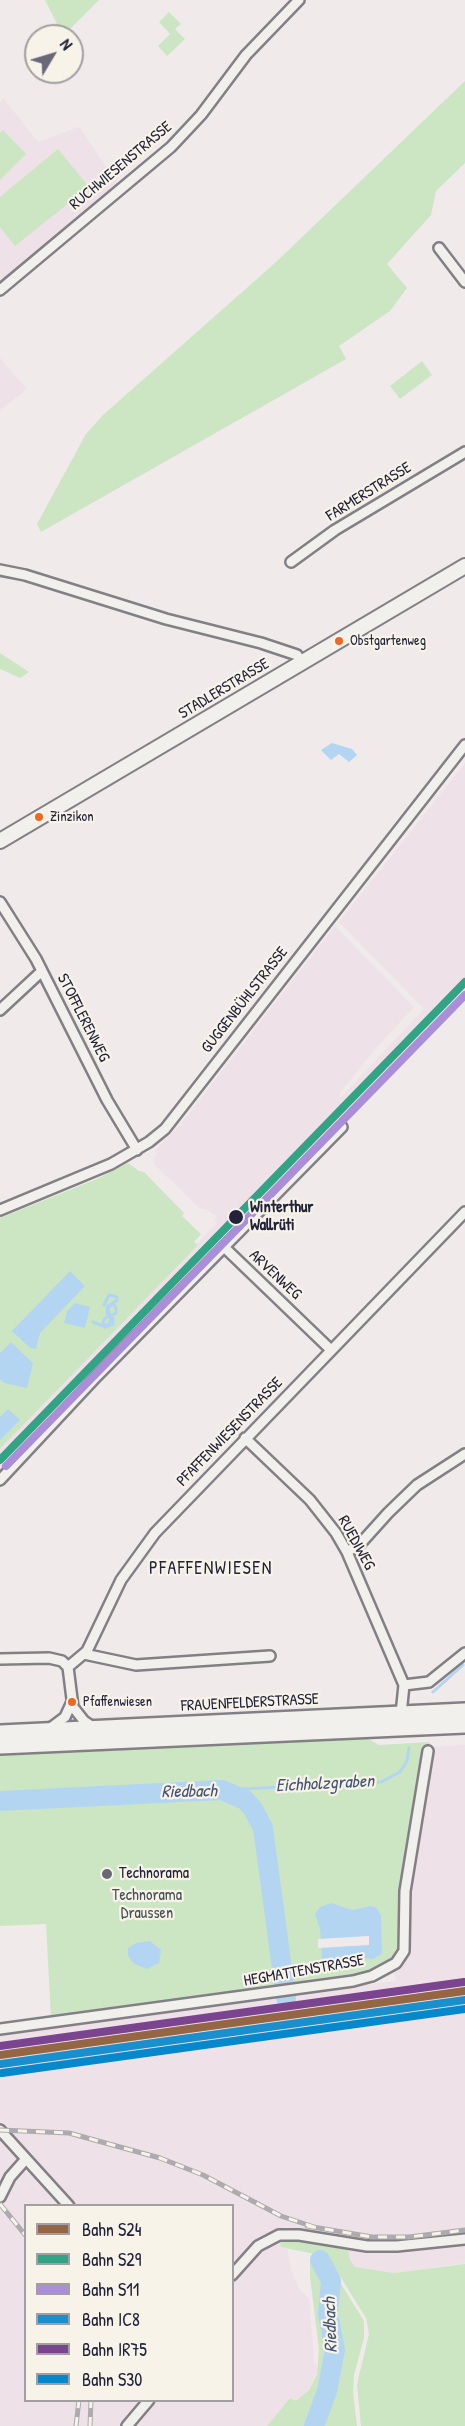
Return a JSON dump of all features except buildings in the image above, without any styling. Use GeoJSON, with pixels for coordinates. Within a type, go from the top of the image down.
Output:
{"type":"FeatureCollection","features":[{"type":"Feature","properties":{"kind":"main road","name":"STADLERSTRASSE"},"geometry":{"type":"LineString","coordinates":[[0,841],[465,566]]}},
{"type":"Feature","properties":{"kind":"main road","name":"FRAUENFELDERSTRASSE"},"geometry":{"type":"LineString","coordinates":[[0,1733],[465,1712]]}},
{"type":"Feature","properties":{"kind":"main road","name":"FRAUENFELDERSTRASSE"},"geometry":{"type":"LineString","coordinates":[[3,1747],[465,1725]]}},
{"type":"Feature","properties":{"kind":"street","name":"RUCHWIESENSTRASSE"},"geometry":{"type":"LineString","coordinates":[[0,290],[171,147],[201,115],[246,55],[299,0]]}},
{"type":"Feature","properties":{"kind":"street"},"geometry":{"type":"LineString","coordinates":[[439,248],[465,282]]}},
{"type":"Feature","properties":{"kind":"street","name":"FARMERSTRASSE"},"geometry":{"type":"LineString","coordinates":[[291,562],[335,530],[465,452]]}},
{"type":"Feature","properties":{"kind":"street"},"geometry":{"type":"LineString","coordinates":[[0,570],[26,574],[166,619],[261,643],[297,655],[301,662]]}},
{"type":"Feature","properties":{"kind":"street","name":"GUGGENBÜHLSTRASSE"},"geometry":{"type":"LineString","coordinates":[[0,1210],[100,1169],[136,1150],[156,1137],[176,1117],[465,745]]}},
{"type":"Feature","properties":{"kind":"street","name":"STOFFLERENWEG"},"geometry":{"type":"LineString","coordinates":[[0,902],[42,971],[107,1100],[136,1150]]}},
{"type":"Feature","properties":{"kind":"street"},"geometry":{"type":"LineString","coordinates":[[0,1010],[42,971]]}},
{"type":"Feature","properties":{"kind":"street"},"geometry":{"type":"LineString","coordinates":[[224,1247],[342,1127]]}},
{"type":"Feature","properties":{"kind":"street","name":"PFAFFENWIESENSTRASSE"},"geometry":{"type":"LineString","coordinates":[[68,1667],[84,1654],[115,1590],[137,1555],[245,1438],[465,1212]]}},
{"type":"Feature","properties":{"kind":"street","name":"ARVENWEG"},"geometry":{"type":"LineString","coordinates":[[0,1480],[224,1247],[331,1350]]}},
{"type":"Feature","properties":{"kind":"street","name":"RUEDIWEG"},"geometry":{"type":"LineString","coordinates":[[245,1438],[318,1509],[347,1552],[404,1685]]}},
{"type":"Feature","properties":{"kind":"street"},"geometry":{"type":"LineString","coordinates":[[347,1552],[361,1543],[417,1485],[465,1454]]}},
{"type":"Feature","properties":{"kind":"street"},"geometry":{"type":"LineString","coordinates":[[401,1714],[404,1685],[429,1682],[465,1653]]}},
{"type":"Feature","properties":{"kind":"street"},"geometry":{"type":"LineString","coordinates":[[84,1654],[136,1665],[270,1656]]}},
{"type":"Feature","properties":{"kind":"street"},"geometry":{"type":"LineString","coordinates":[[0,1659],[49,1658],[62,1661],[68,1667],[72,1702],[79,1716],[95,1729]]}},
{"type":"Feature","properties":{"kind":"street"},"geometry":{"type":"LineString","coordinates":[[43,1731],[64,1717],[72,1702]]}},
{"type":"Feature","properties":{"kind":"street","name":"HEGMATTENSTRASSE"},"geometry":{"type":"LineString","coordinates":[[0,2029],[361,1980],[402,1958],[405,1947],[405,1891],[428,1751]]}},
{"type":"Feature","properties":{"kind":"street"},"geometry":{"type":"LineString","coordinates":[[0,2130],[68,2204]]}},
{"type":"Feature","properties":{"kind":"street"},"geometry":{"type":"LineString","coordinates":[[0,2197],[16,2170],[26,2159]]}},
{"type":"Feature","properties":{"kind":"street"},"geometry":{"type":"LineString","coordinates":[[234,2273],[259,2246],[279,2235],[299,2235],[367,2246],[397,2246],[465,2239]]}},
{"type":"Feature","properties":{"kind":"street"},"geometry":{"type":"LineString","coordinates":[[127,2426],[147,2402]]}},
{"type":"Feature","properties":{"kind":"shaded area"},"geometry":{"type":"Polygon","coordinates":[[[3,98],[38,142],[79,127],[121,188],[0,290],[0,102],[3,98]]]}},
{"type":"Feature","properties":{"kind":"shaded area"},"geometry":{"type":"Polygon","coordinates":[[[0,358],[27,389],[0,410],[0,358]]]}},
{"type":"Feature","properties":{"kind":"shaded area"},"geometry":{"type":"Polygon","coordinates":[[[465,763],[465,997],[277,1184],[0,1473],[0,1449],[217,1223],[214,1221],[217,1217],[206,1209],[200,1209],[155,1165],[153,1159],[157,1154],[154,1151],[180,1125],[335,926],[414,1007],[376,1048],[340,1093],[340,1098],[424,1009],[339,922],[465,763]]]}},
{"type":"Feature","properties":{"kind":"shaded area"},"geometry":{"type":"Polygon","coordinates":[[[465,1745],[465,2263],[394,2273],[355,2267],[330,2236],[283,2226],[291,2270],[299,2288],[309,2299],[314,2360],[318,2369],[309,2390],[296,2402],[291,2398],[267,2426],[0,2426],[0,2035],[396,1981],[392,1965],[400,1960],[419,1794],[429,1747],[465,1745]]]}},
{"type":"Feature","properties":{"kind":"green space"},"geometry":{"type":"Polygon","coordinates":[[[45,0],[99,0],[75,24],[57,24],[45,0]]]}},
{"type":"Feature","properties":{"kind":"green space"},"geometry":{"type":"Polygon","coordinates":[[[169,12],[181,24],[175,29],[185,39],[167,56],[158,46],[170,34],[159,22],[169,12]]]}},
{"type":"Feature","properties":{"kind":"green space"},"geometry":{"type":"Polygon","coordinates":[[[465,81],[465,163],[436,191],[431,215],[387,264],[407,288],[390,311],[339,346],[346,359],[41,532],[37,524],[86,434],[103,415],[275,263],[465,81]]]}},
{"type":"Feature","properties":{"kind":"green space"},"geometry":{"type":"Polygon","coordinates":[[[3,130],[26,154],[0,180],[0,133],[3,130]]]}},
{"type":"Feature","properties":{"kind":"green space"},"geometry":{"type":"Polygon","coordinates":[[[58,149],[89,187],[15,246],[0,227],[0,197],[58,149]]]}},
{"type":"Feature","properties":{"kind":"green space"},"geometry":{"type":"Polygon","coordinates":[[[422,361],[432,375],[400,399],[390,386],[422,361]]]}},
{"type":"Feature","properties":{"kind":"green space"},"geometry":{"type":"Polygon","coordinates":[[[0,653],[29,672],[20,678],[0,669],[0,653]]]}},
{"type":"Feature","properties":{"kind":"green space"},"geometry":{"type":"Polygon","coordinates":[[[128,1163],[144,1172],[184,1213],[182,1216],[201,1234],[194,1242],[198,1245],[0,1449],[0,1218],[97,1179],[128,1163]]]}},
{"type":"Feature","properties":{"kind":"green space","name":"Technorama Draussen"},"geometry":{"type":"Polygon","coordinates":[[[365,1737],[379,1745],[430,1742],[419,1794],[415,1795],[400,1890],[400,1948],[396,1955],[365,1972],[51,2018],[46,1924],[0,1926],[0,1749],[10,1746],[17,1753],[365,1737]]]}},
{"type":"Feature","properties":{"kind":"green space"},"geometry":{"type":"Polygon","coordinates":[[[279,2235],[347,2245],[350,2260],[355,2267],[394,2273],[465,2264],[465,2426],[361,2426],[357,2384],[369,2334],[366,2318],[330,2260],[324,2256],[281,2247],[279,2235]]]}},
{"type":"Feature","properties":{"kind":"green space"},"geometry":{"type":"Polygon","coordinates":[[[315,2258],[328,2263],[364,2321],[364,2338],[354,2375],[353,2392],[357,2426],[267,2426],[290,2398],[296,2401],[309,2390],[317,2374],[319,2349],[310,2277],[310,2261],[315,2258]]]}},
{"type":"Feature","properties":{"kind":"water"},"geometry":{"type":"Polygon","coordinates":[[[332,743],[352,749],[357,755],[349,762],[339,754],[331,760],[321,750],[332,743]]]}},
{"type":"Feature","properties":{"kind":"water"},"geometry":{"type":"Polygon","coordinates":[[[70,1271],[85,1286],[40,1333],[36,1349],[30,1348],[12,1331],[70,1271]]]}},
{"type":"Feature","properties":{"kind":"water"},"geometry":{"type":"Polygon","coordinates":[[[75,1303],[90,1307],[85,1328],[64,1323],[67,1311],[75,1303]]]}},
{"type":"Feature","properties":{"kind":"water"},"geometry":{"type":"Polygon","coordinates":[[[11,1342],[33,1363],[27,1388],[4,1383],[0,1379],[0,1353],[11,1342]]]}},
{"type":"Feature","properties":{"kind":"water"},"geometry":{"type":"Polygon","coordinates":[[[8,1409],[20,1420],[0,1440],[0,1417],[8,1409]]]}},
{"type":"Feature","properties":{"kind":"water"},"geometry":{"type":"Polygon","coordinates":[[[331,1903],[352,1910],[371,1906],[377,1908],[381,1916],[382,1954],[373,1959],[345,1957],[329,1966],[325,1965],[322,1958],[320,1928],[315,1914],[320,1907],[331,1903]]]}},
{"type":"Feature","properties":{"kind":"water"},"geometry":{"type":"Polygon","coordinates":[[[150,1941],[161,1950],[159,1963],[147,1969],[134,1964],[128,1956],[128,1948],[136,1943],[150,1941]]]}},
{"type":"Feature","properties":{"kind":"pier"},"geometry":{"type":"Polygon","coordinates":[[[369,1936],[369,1945],[318,1948],[318,1939],[369,1936]]]}},
{"type":"Feature","properties":{"kind":"waterway"},"geometry":{"type":"LineString","coordinates":[[93,1322],[103,1326],[109,1324],[111,1319],[109,1315],[107,1313],[107,1307],[109,1305],[111,1304],[113,1304],[116,1313],[110,1316],[107,1317],[105,1318],[103,1322],[105,1327],[113,1324],[112,1316],[110,1315],[108,1310],[109,1307],[114,1302],[117,1300],[117,1297],[109,1295],[104,1305]]}},
{"type":"Feature","properties":{"kind":"waterway","name":"Eichholzgraben"},"geometry":{"type":"LineString","coordinates":[[433,1692],[463,1665]]}},
{"type":"Feature","properties":{"kind":"waterway","name":"Eichholzgraben"},"geometry":{"type":"LineString","coordinates":[[222,1790],[381,1782],[400,1772],[407,1761],[409,1748]]}},
{"type":"Feature","properties":{"kind":"waterway","name":"Eichholzgraben"},"geometry":{"type":"LineString","coordinates":[[0,1801],[222,1790],[245,1800],[253,1809],[263,1828],[286,1998]]}},
{"type":"Feature","properties":{"kind":"waterway","name":"Riedbach"},"geometry":{"type":"LineString","coordinates":[[314,2426],[327,2391],[335,2350],[328,2314],[331,2281],[320,2260]]}},
{"type":"Feature","properties":{"kind":"railway"},"geometry":{"type":"LineString","coordinates":[[0,2130],[69,2133],[160,2158],[203,2175],[281,2216],[314,2227]]}},
{"type":"Feature","properties":{"kind":"railway"},"geometry":{"type":"LineString","coordinates":[[0,2204],[24,2234]]}},
{"type":"Feature","properties":{"kind":"railway"},"geometry":{"type":"LineString","coordinates":[[307,2226],[372,2237],[409,2237],[465,2230]]}},
{"type":"Feature","properties":{"kind":"railway"},"geometry":{"type":"LineString","coordinates":[[76,2426],[79,2402]]}},
{"type":"Feature","properties":{"kind":"railway"},"geometry":{"type":"LineString","coordinates":[[90,2426],[91,2402]]}},
{"type":"Feature","properties":{"kind":"rail line","name":"S29"},"geometry":{"type":"LineString","coordinates":[[0,1460],[465,982]]}},
{"type":"Feature","properties":{"kind":"rail line","name":"S11"},"geometry":{"type":"LineString","coordinates":[[6,1466],[465,995]]}},
{"type":"Feature","properties":{"kind":"rail line","name":"IR75"},"geometry":{"type":"LineString","coordinates":[[0,2046],[464,1982]]}},
{"type":"Feature","properties":{"kind":"rail line","name":"S24"},"geometry":{"type":"LineString","coordinates":[[0,2055],[465,1991]]}},
{"type":"Feature","properties":{"kind":"rail line","name":"IC8"},"geometry":{"type":"LineString","coordinates":[[1,2064],[465,2000]]}},
{"type":"Feature","properties":{"kind":"rail line","name":"S30"},"geometry":{"type":"LineString","coordinates":[[2,2073],[465,2009]]}},
{"type":"Feature","properties":{"kind":"place","name":"Obstgartenweg"},"geometry":{"type":"Point","coordinates":[339,641]}},
{"type":"Feature","properties":{"kind":"place","name":"Zinzikon"},"geometry":{"type":"Point","coordinates":[39,817]}},
{"type":"Feature","properties":{"kind":"place","name":"Winterthur Wallrüti"},"geometry":{"type":"Point","coordinates":[236,1217]}},
{"type":"Feature","properties":{"kind":"place","name":"Pfaffenwiesen"},"geometry":{"type":"Point","coordinates":[72,1702]}},
{"type":"Feature","properties":{"kind":"place","name":"Technorama"},"geometry":{"type":"Point","coordinates":[107,1874]}},
{"type":"Feature","properties":{"kind":"district","name":"PFAFFENWIESEN"},"geometry":{"type":"Point","coordinates":[211,1569]}}]}
